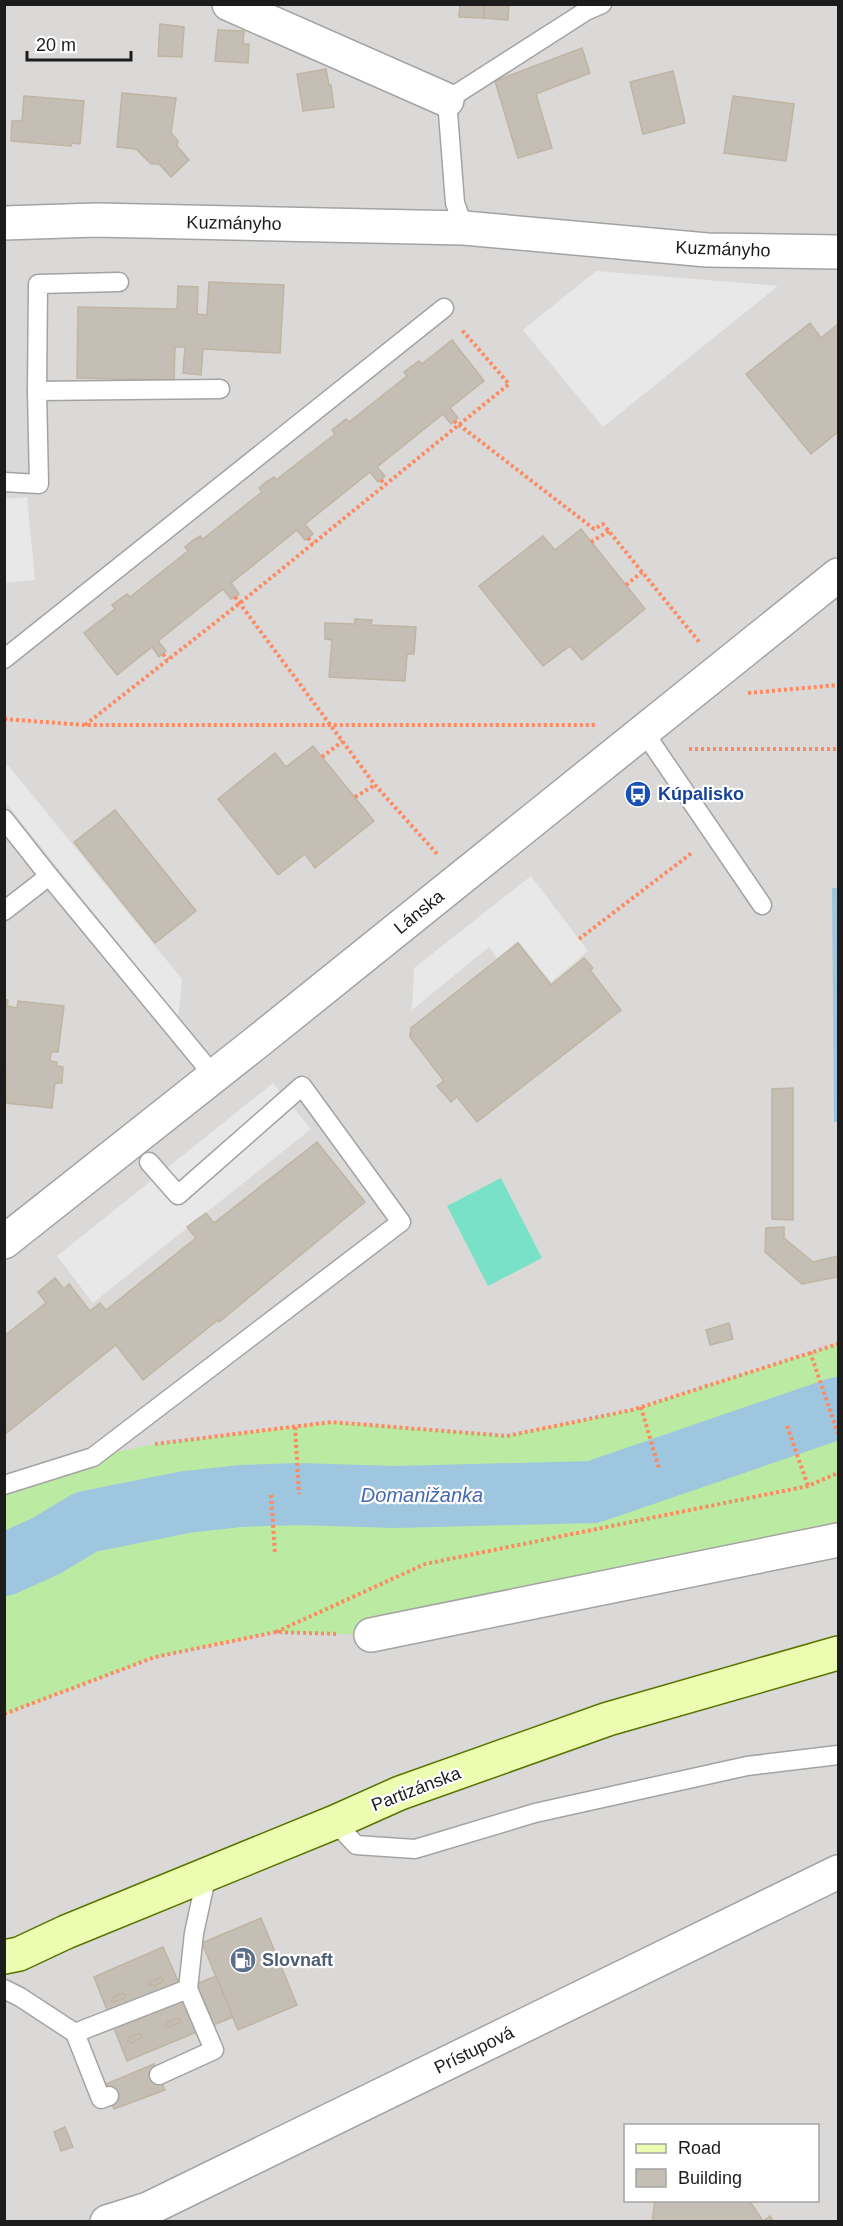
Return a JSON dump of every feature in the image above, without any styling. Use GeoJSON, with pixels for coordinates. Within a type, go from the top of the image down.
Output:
{"type":"FeatureCollection","features":[{"type":"Feature","properties":{"kind":"main road","name":"Partizánska"},"geometry":{"type":"LineString","coordinates":[[9,1962],[207,1874],[400,1793],[608,1719],[838,1653]]}},
{"type":"Feature","properties":{"kind":"street"},"geometry":{"type":"LineString","coordinates":[[229,4],[447,100]]}},
{"type":"Feature","properties":{"kind":"street","name":"Kuzmányho"},"geometry":{"type":"LineString","coordinates":[[4,223],[96,220],[464,228],[707,250],[838,252]]}},
{"type":"Feature","properties":{"kind":"street","name":"Lánska"},"geometry":{"type":"LineString","coordinates":[[4,1242],[836,579]]}},
{"type":"Feature","properties":{"kind":"street"},"geometry":{"type":"LineString","coordinates":[[371,1635],[838,1540]]}},
{"type":"Feature","properties":{"kind":"street","name":"Prístupová"},"geometry":{"type":"LineString","coordinates":[[107,2222],[148,2209],[838,1872]]}},
{"type":"Feature","properties":{"kind":"lane"},"geometry":{"type":"LineString","coordinates":[[464,228],[455,203],[447,100],[586,11],[602,4]]}},
{"type":"Feature","properties":{"kind":"lane"},"geometry":{"type":"LineString","coordinates":[[4,482],[39,484],[38,284],[119,282]]}},
{"type":"Feature","properties":{"kind":"lane"},"geometry":{"type":"LineString","coordinates":[[4,659],[444,308]]}},
{"type":"Feature","properties":{"kind":"lane"},"geometry":{"type":"LineString","coordinates":[[37,391],[220,389]]}},
{"type":"Feature","properties":{"kind":"lane"},"geometry":{"type":"LineString","coordinates":[[644,732],[762,905]]}},
{"type":"Feature","properties":{"kind":"lane"},"geometry":{"type":"LineString","coordinates":[[4,819],[214,1076]]}},
{"type":"Feature","properties":{"kind":"lane"},"geometry":{"type":"LineString","coordinates":[[4,911],[49,876]]}},
{"type":"Feature","properties":{"kind":"lane"},"geometry":{"type":"LineString","coordinates":[[4,1485],[93,1457],[401,1221],[302,1086],[177,1195],[149,1162]]}},
{"type":"Feature","properties":{"kind":"lane"},"geometry":{"type":"LineString","coordinates":[[335,1822],[356,1845],[415,1849],[546,1810],[747,1766],[838,1755]]}},
{"type":"Feature","properties":{"kind":"lane"},"geometry":{"type":"LineString","coordinates":[[159,2074],[214,2050],[189,1989],[194,1933],[207,1874]]}},
{"type":"Feature","properties":{"kind":"lane"},"geometry":{"type":"LineString","coordinates":[[4,1989],[75,2033],[101,2100],[109,2096]]}},
{"type":"Feature","properties":{"kind":"lane"},"geometry":{"type":"LineString","coordinates":[[75,2033],[189,1989]]}},
{"type":"Feature","properties":{"kind":"path"},"geometry":{"type":"LineString","coordinates":[[85,725],[313,544],[456,423],[509,384],[444,308]]}},
{"type":"Feature","properties":{"kind":"path"},"geometry":{"type":"LineString","coordinates":[[456,423],[594,529],[603,524],[702,646]]}},
{"type":"Feature","properties":{"kind":"path"},"geometry":{"type":"LineString","coordinates":[[381,480],[385,484]]}},
{"type":"Feature","properties":{"kind":"path"},"geometry":{"type":"LineString","coordinates":[[591,542],[609,531]]}},
{"type":"Feature","properties":{"kind":"path"},"geometry":{"type":"LineString","coordinates":[[308,538],[313,544]]}},
{"type":"Feature","properties":{"kind":"path"},"geometry":{"type":"LineString","coordinates":[[626,585],[642,572]]}},
{"type":"Feature","properties":{"kind":"path"},"geometry":{"type":"LineString","coordinates":[[235,597],[375,785],[442,860],[453,885]]}},
{"type":"Feature","properties":{"kind":"path"},"geometry":{"type":"LineString","coordinates":[[163,654],[168,660]]}},
{"type":"Feature","properties":{"kind":"path"},"geometry":{"type":"LineString","coordinates":[[748,693],[838,685]]}},
{"type":"Feature","properties":{"kind":"path"},"geometry":{"type":"LineString","coordinates":[[4,719],[85,725],[597,725]]}},
{"type":"Feature","properties":{"kind":"path"},"geometry":{"type":"LineString","coordinates":[[322,757],[343,741]]}},
{"type":"Feature","properties":{"kind":"path"},"geometry":{"type":"LineString","coordinates":[[678,750],[838,749]]}},
{"type":"Feature","properties":{"kind":"path"},"geometry":{"type":"LineString","coordinates":[[355,797],[375,785]]}},
{"type":"Feature","properties":{"kind":"path"},"geometry":{"type":"LineString","coordinates":[[579,939],[716,835]]}},
{"type":"Feature","properties":{"kind":"path"},"geometry":{"type":"LineString","coordinates":[[150,1445],[331,1422],[507,1436],[641,1407],[838,1344]]}},
{"type":"Feature","properties":{"kind":"path"},"geometry":{"type":"LineString","coordinates":[[810,1353],[838,1433]]}},
{"type":"Feature","properties":{"kind":"path"},"geometry":{"type":"LineString","coordinates":[[641,1407],[659,1469]]}},
{"type":"Feature","properties":{"kind":"path"},"geometry":{"type":"LineString","coordinates":[[787,1426],[808,1486]]}},
{"type":"Feature","properties":{"kind":"path"},"geometry":{"type":"LineString","coordinates":[[295,1427],[299,1494]]}},
{"type":"Feature","properties":{"kind":"path"},"geometry":{"type":"LineString","coordinates":[[4,1714],[155,1657],[276,1632],[425,1563],[808,1486],[838,1473]]}},
{"type":"Feature","properties":{"kind":"path"},"geometry":{"type":"LineString","coordinates":[[271,1495],[275,1554]]}},
{"type":"Feature","properties":{"kind":"path"},"geometry":{"type":"LineString","coordinates":[[276,1632],[371,1635]]}},
{"type":"Feature","properties":{"kind":"shaded area"},"geometry":{"type":"Polygon","coordinates":[[[5,5],[838,5],[838,2221],[5,2222],[5,5]]]}},
{"type":"Feature","properties":{"kind":"shaded area"},"geometry":{"type":"Polygon","coordinates":[[[596,271],[778,286],[603,427],[523,330],[596,271]]]}},
{"type":"Feature","properties":{"kind":"shaded area"},"geometry":{"type":"Polygon","coordinates":[[[27,497],[35,580],[5,583],[5,499],[27,497]]]}},
{"type":"Feature","properties":{"kind":"shaded area"},"geometry":{"type":"Polygon","coordinates":[[[5,765],[8,765],[182,979],[178,1018],[5,802],[5,765]]]}},
{"type":"Feature","properties":{"kind":"shaded area"},"geometry":{"type":"Polygon","coordinates":[[[531,876],[588,951],[551,982],[518,941],[497,958],[489,947],[412,1010],[414,968],[531,876]]]}},
{"type":"Feature","properties":{"kind":"shaded area"},"geometry":{"type":"Polygon","coordinates":[[[832,888],[838,888],[838,1122],[834,1122],[832,888]]]}},
{"type":"Feature","properties":{"kind":"shaded area"},"geometry":{"type":"Polygon","coordinates":[[[273,1083],[311,1129],[93,1303],[57,1256],[273,1083]]]}},
{"type":"Feature","properties":{"kind":"shaded area"},"geometry":{"type":"Polygon","coordinates":[[[501,1178],[542,1258],[488,1286],[447,1206],[501,1178]]]}},
{"type":"Feature","properties":{"kind":"green space"},"geometry":{"type":"Polygon","coordinates":[[[838,1344],[838,1540],[371,1635],[276,1632],[155,1657],[5,1714],[5,1485],[93,1457],[150,1445],[331,1422],[507,1436],[632,1410],[838,1344]]]}},
{"type":"Feature","properties":{"kind":"building"},"geometry":{"type":"Polygon","coordinates":[[[460,4],[484,4],[484,18],[459,17],[460,4]]]}},
{"type":"Feature","properties":{"kind":"building"},"geometry":{"type":"Polygon","coordinates":[[[484,4],[509,4],[508,20],[484,18],[484,4]]]}},
{"type":"Feature","properties":{"kind":"building"},"geometry":{"type":"Polygon","coordinates":[[[160,24],[184,27],[182,57],[158,56],[160,24]]]}},
{"type":"Feature","properties":{"kind":"building"},"geometry":{"type":"Polygon","coordinates":[[[218,30],[244,31],[243,44],[249,44],[248,63],[215,61],[218,30]]]}},
{"type":"Feature","properties":{"kind":"building"},"geometry":{"type":"Polygon","coordinates":[[[582,48],[590,73],[536,94],[552,148],[518,158],[495,81],[582,48]]]}},
{"type":"Feature","properties":{"kind":"building"},"geometry":{"type":"Polygon","coordinates":[[[326,69],[334,107],[303,111],[297,74],[326,69]]]}},
{"type":"Feature","properties":{"kind":"building"},"geometry":{"type":"Polygon","coordinates":[[[673,71],[685,123],[643,134],[630,82],[673,71]]]}},
{"type":"Feature","properties":{"kind":"building"},"geometry":{"type":"Polygon","coordinates":[[[122,93],[176,98],[171,133],[178,141],[177,146],[189,160],[171,177],[159,164],[151,164],[136,149],[117,147],[122,93]]]}},
{"type":"Feature","properties":{"kind":"building"},"geometry":{"type":"Polygon","coordinates":[[[24,96],[84,101],[80,144],[72,143],[71,146],[11,141],[12,121],[22,121],[24,96]]]}},
{"type":"Feature","properties":{"kind":"building"},"geometry":{"type":"Polygon","coordinates":[[[733,96],[794,104],[786,161],[724,153],[733,96]]]}},
{"type":"Feature","properties":{"kind":"building"},"geometry":{"type":"Polygon","coordinates":[[[209,282],[284,285],[280,353],[203,349],[201,375],[183,373],[185,347],[175,347],[174,380],[77,378],[78,307],[177,309],[178,286],[198,287],[197,314],[207,315],[209,282]]]}},
{"type":"Feature","properties":{"kind":"building"},"geometry":{"type":"Polygon","coordinates":[[[810,323],[821,338],[838,324],[838,435],[837,433],[811,454],[746,374],[810,323]]]}},
{"type":"Feature","properties":{"kind":"building"},"geometry":{"type":"Polygon","coordinates":[[[452,340],[484,381],[450,408],[458,418],[451,424],[443,414],[377,467],[385,476],[378,482],[370,472],[305,524],[313,534],[305,540],[297,530],[231,583],[239,594],[231,599],[223,589],[158,641],[166,651],[159,657],[152,647],[117,675],[84,633],[115,609],[112,605],[127,594],[130,597],[188,551],[185,547],[192,541],[200,536],[203,539],[262,492],[259,488],[266,482],[274,477],[276,480],[335,434],[332,430],[346,419],[349,422],[407,376],[404,372],[419,361],[422,364],[452,340]]]}},
{"type":"Feature","properties":{"kind":"building"},"geometry":{"type":"Polygon","coordinates":[[[581,529],[645,609],[582,660],[570,646],[543,666],[479,586],[543,536],[555,550],[581,529]]]}},
{"type":"Feature","properties":{"kind":"building"},"geometry":{"type":"Polygon","coordinates":[[[355,619],[372,620],[371,625],[416,627],[414,654],[407,654],[405,681],[329,677],[332,640],[325,639],[325,623],[355,624],[355,619]]]}},
{"type":"Feature","properties":{"kind":"building"},"geometry":{"type":"Polygon","coordinates":[[[313,746],[374,821],[315,868],[305,854],[278,875],[218,799],[275,753],[286,767],[313,746]]]}},
{"type":"Feature","properties":{"kind":"building"},"geometry":{"type":"Polygon","coordinates":[[[115,810],[196,911],[155,943],[74,842],[115,810]]]}},
{"type":"Feature","properties":{"kind":"building"},"geometry":{"type":"Polygon","coordinates":[[[518,943],[551,985],[584,958],[593,968],[590,970],[621,1010],[477,1122],[457,1097],[451,1102],[437,1086],[444,1081],[410,1037],[411,1028],[518,943]]]}},
{"type":"Feature","properties":{"kind":"building"},"geometry":{"type":"Polygon","coordinates":[[[4,999],[8,1000],[7,1006],[17,1008],[18,1001],[64,1006],[58,1052],[51,1052],[50,1061],[57,1062],[56,1066],[63,1067],[62,1083],[55,1083],[52,1108],[6,1103],[4,999]]]}},
{"type":"Feature","properties":{"kind":"building"},"geometry":{"type":"Polygon","coordinates":[[[793,1088],[793,1220],[772,1219],[772,1089],[793,1088]]]}},
{"type":"Feature","properties":{"kind":"building"},"geometry":{"type":"Polygon","coordinates":[[[317,1142],[365,1202],[219,1322],[218,1320],[143,1380],[116,1345],[4,1435],[4,1336],[46,1303],[38,1292],[55,1278],[64,1289],[69,1284],[90,1311],[100,1303],[106,1310],[196,1238],[187,1227],[206,1213],[214,1223],[317,1142]]]}},
{"type":"Feature","properties":{"kind":"building"},"geometry":{"type":"Polygon","coordinates":[[[784,1227],[784,1238],[813,1262],[838,1256],[838,1277],[802,1284],[765,1252],[766,1228],[784,1227]]]}},
{"type":"Feature","properties":{"kind":"building"},"geometry":{"type":"Polygon","coordinates":[[[729,1323],[733,1339],[710,1345],[706,1330],[729,1323]]]}},
{"type":"Feature","properties":{"kind":"building","name":"Slovnaft"},"geometry":{"type":"Polygon","coordinates":[[[261,1918],[297,2005],[238,2030],[202,1943],[261,1918]]]}},
{"type":"Feature","properties":{"kind":"building"},"geometry":{"type":"Polygon","coordinates":[[[163,1947],[182,1990],[216,1976],[233,2017],[127,2061],[94,1977],[163,1947]]]}},
{"type":"Feature","properties":{"kind":"building"},"geometry":{"type":"Polygon","coordinates":[[[161,1977],[162,1982],[153,1986],[149,1985],[150,1982],[161,1977]]]}},
{"type":"Feature","properties":{"kind":"building"},"geometry":{"type":"Polygon","coordinates":[[[122,1993],[126,1995],[125,1998],[111,2001],[113,1997],[122,1993]]]}},
{"type":"Feature","properties":{"kind":"building"},"geometry":{"type":"Polygon","coordinates":[[[178,2018],[181,2020],[179,2023],[169,2027],[166,2025],[168,2022],[178,2018]]]}},
{"type":"Feature","properties":{"kind":"building"},"geometry":{"type":"Polygon","coordinates":[[[142,2035],[141,2038],[131,2043],[128,2041],[129,2037],[142,2035]]]}},
{"type":"Feature","properties":{"kind":"building"},"geometry":{"type":"Polygon","coordinates":[[[154,2064],[165,2090],[114,2109],[104,2085],[154,2064]]]}},
{"type":"Feature","properties":{"kind":"building"},"geometry":{"type":"Polygon","coordinates":[[[65,2127],[73,2147],[61,2151],[54,2132],[65,2127]]]}},
{"type":"Feature","properties":{"kind":"building"},"geometry":{"type":"Polygon","coordinates":[[[655,2202],[750,2202],[763,2221],[770,2216],[774,2222],[652,2222],[655,2202]]]}},
{"type":"Feature","properties":{"kind":"waterway","name":"Domanižanka"},"geometry":{"type":"LineString","coordinates":[[4,1565],[46,1546],[86,1522],[186,1502],[241,1496],[299,1494],[395,1497],[593,1492],[838,1408]]}},
{"type":"Feature","properties":{"kind":"place","name":"Kúpalisko"},"geometry":{"type":"Point","coordinates":[638,794]}},
{"type":"Feature","properties":{"kind":"place","name":"Slovnaft"},"geometry":{"type":"Point","coordinates":[243,1960]}}]}
